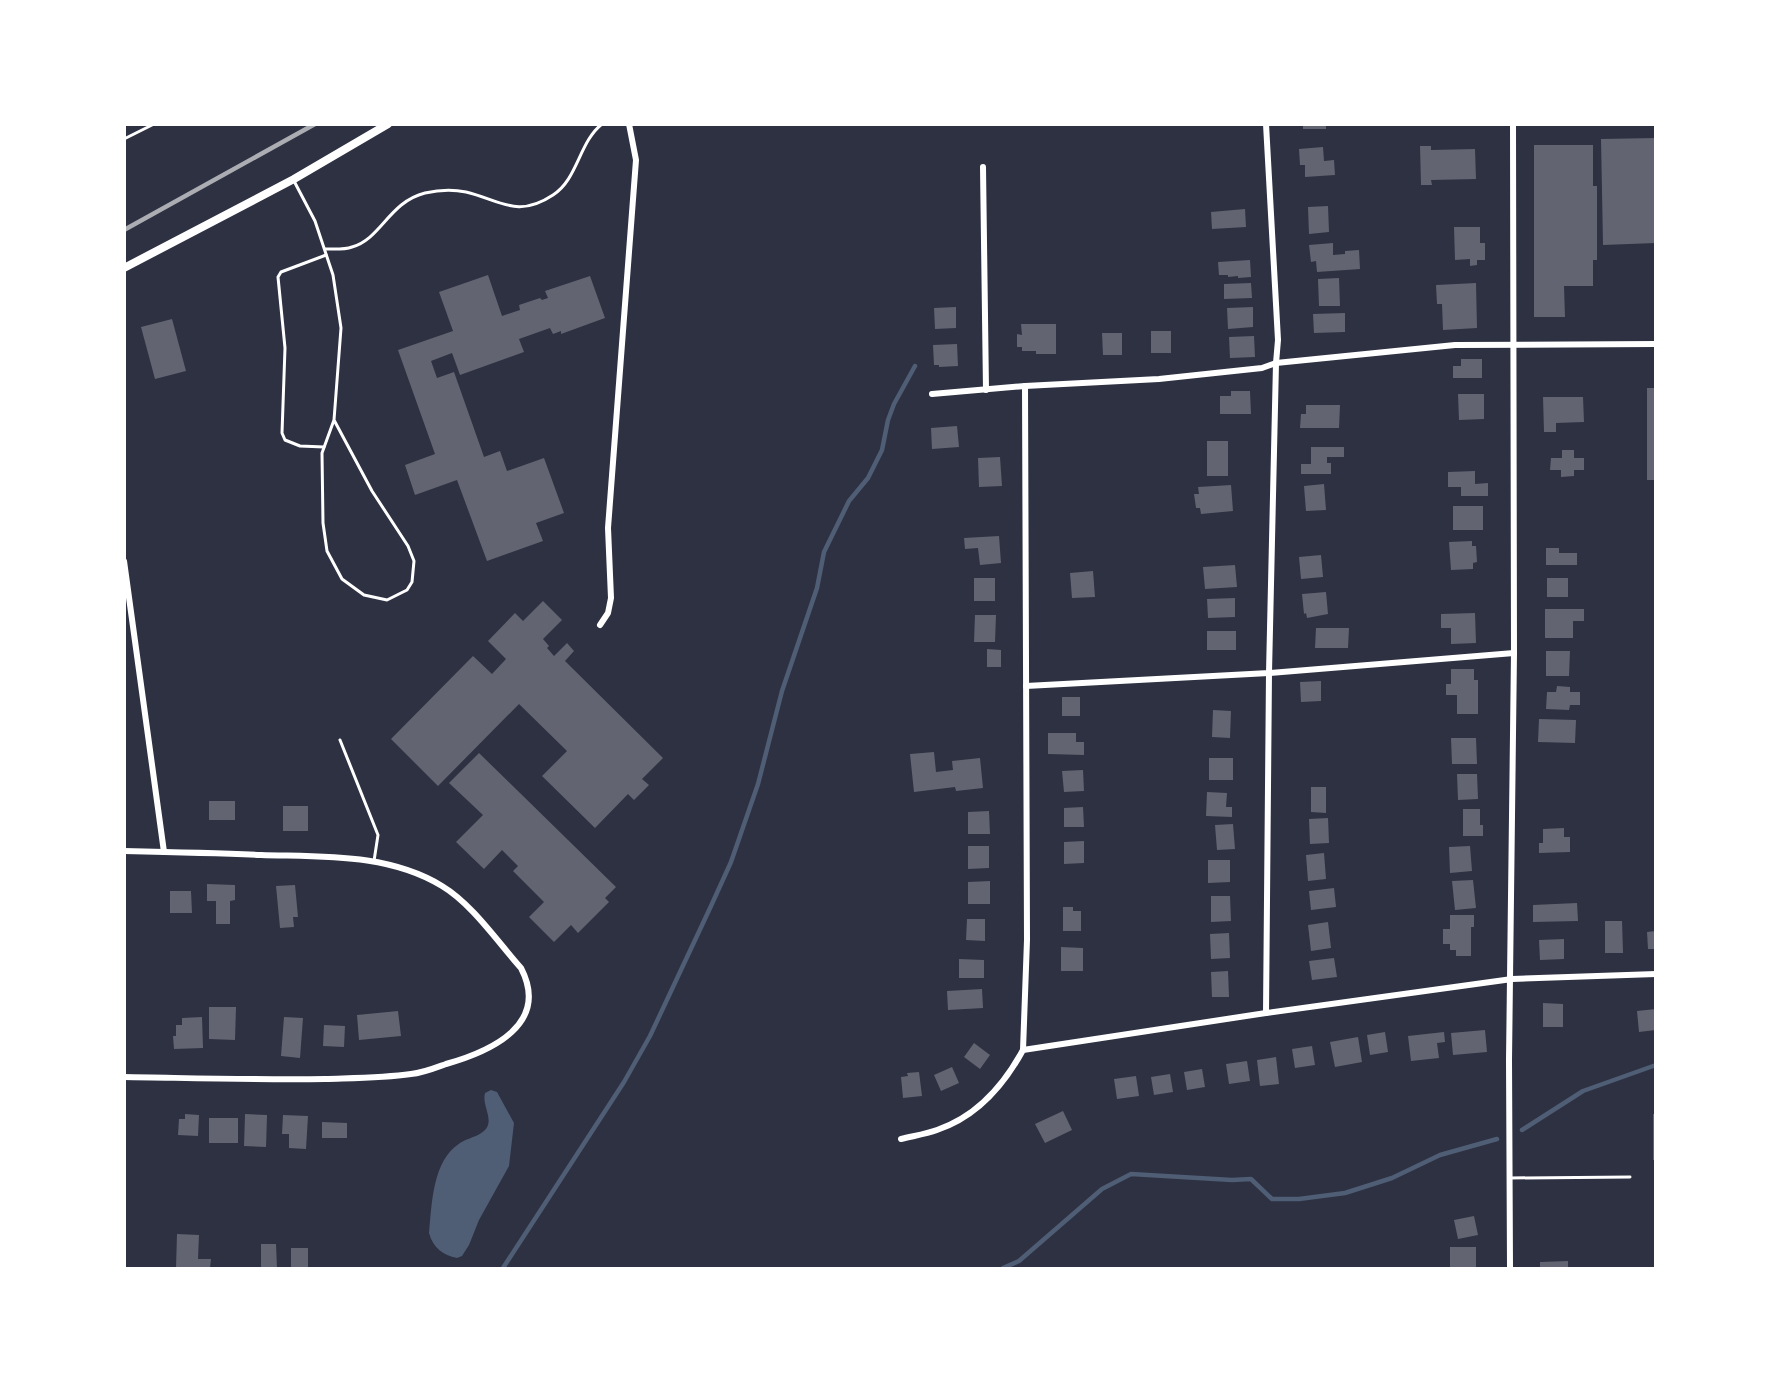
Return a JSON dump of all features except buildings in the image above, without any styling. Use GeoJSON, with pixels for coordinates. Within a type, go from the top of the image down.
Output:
{"type":"FeatureCollection","features":[{"type":"Feature","properties":{"kind":"street"},"geometry":{"type":"LineString","coordinates":[[124,268],[294,179],[388,124]]}},
{"type":"Feature","properties":{"kind":"street"},"geometry":{"type":"LineString","coordinates":[[600,625],[608,613],[611,598],[608,528],[636,160],[629,124]]}},
{"type":"Feature","properties":{"kind":"street"},"geometry":{"type":"LineString","coordinates":[[1266,124],[1278,340],[1269,672],[1266,1013]]}},
{"type":"Feature","properties":{"kind":"street"},"geometry":{"type":"LineString","coordinates":[[1510,1269],[1509,1060],[1512,979],[1514,653],[1513,124]]}},
{"type":"Feature","properties":{"kind":"street"},"geometry":{"type":"LineString","coordinates":[[983,167],[986,390]]}},
{"type":"Feature","properties":{"kind":"street"},"geometry":{"type":"LineString","coordinates":[[932,394],[1025,386],[1159,379],[1262,368],[1276,363],[1455,345],[1656,344]]}},
{"type":"Feature","properties":{"kind":"street"},"geometry":{"type":"LineString","coordinates":[[901,1138],[937,1130],[974,1110],[1001,1084],[1023,1050],[1027,940],[1025,386]]}},
{"type":"Feature","properties":{"kind":"street"},"geometry":{"type":"LineString","coordinates":[[124,561],[164,852]]}},
{"type":"Feature","properties":{"kind":"street"},"geometry":{"type":"LineString","coordinates":[[1026,686],[1269,672],[1514,653]]}},
{"type":"Feature","properties":{"kind":"street"},"geometry":{"type":"LineString","coordinates":[[124,850],[315,856],[374,861],[411,870],[459,898],[521,968],[528,981],[529,1005],[524,1019],[510,1034],[474,1056],[413,1074],[286,1080],[124,1077]]}},
{"type":"Feature","properties":{"kind":"street"},"geometry":{"type":"LineString","coordinates":[[1023,1050],[1512,979],[1656,974]]}},
{"type":"Feature","properties":{"kind":"lane"},"geometry":{"type":"LineString","coordinates":[[325,249],[351,248],[362,243],[375,232],[391,212],[423,193],[447,189],[466,192],[514,208],[533,204],[554,195],[578,163],[589,139],[602,124]]}},
{"type":"Feature","properties":{"kind":"lane"},"geometry":{"type":"LineString","coordinates":[[294,179],[315,221],[325,249],[333,275],[340,328],[334,420],[322,453],[323,523],[327,551],[342,579],[364,594],[387,600],[407,591],[412,582],[414,561],[408,546],[372,491],[334,420]]}},
{"type":"Feature","properties":{"kind":"lane"},"geometry":{"type":"LineString","coordinates":[[324,447],[300,446],[285,441],[282,433],[285,348],[278,277],[281,272],[326,255]]}},
{"type":"Feature","properties":{"kind":"lane"},"geometry":{"type":"LineString","coordinates":[[340,740],[378,834],[374,861]]}},
{"type":"Feature","properties":{"kind":"lane"},"geometry":{"type":"LineString","coordinates":[[1510,1178],[1630,1176]]}},
{"type":"Feature","properties":{"kind":"path"},"geometry":{"type":"LineString","coordinates":[[124,139],[154,124]]}},
{"type":"Feature","properties":{"kind":"water"},"geometry":{"type":"Polygon","coordinates":[[[491,1090],[497,1092],[514,1123],[509,1166],[479,1220],[469,1245],[462,1256],[457,1258],[439,1250],[429,1233],[435,1184],[444,1161],[451,1151],[460,1143],[486,1129],[489,1121],[484,1097],[485,1093],[491,1090]]]}},
{"type":"Feature","properties":{"kind":"waterway"},"geometry":{"type":"LineString","coordinates":[[503,1268],[624,1082],[650,1036],[711,906],[731,862],[758,784],[782,691],[817,588],[824,552],[849,501],[868,478],[882,450],[894,404],[915,366]]}},
{"type":"Feature","properties":{"kind":"waterway"},"geometry":{"type":"LineString","coordinates":[[1522,1130],[1583,1091],[1656,1065]]}},
{"type":"Feature","properties":{"kind":"waterway"},"geometry":{"type":"LineString","coordinates":[[1003,1268],[1019,1261],[1102,1189],[1131,1174],[1251,1179],[1272,1199],[1299,1199],[1345,1193],[1392,1178],[1440,1155],[1497,1139]]}},
{"type":"Feature","properties":{"kind":"railway"},"geometry":{"type":"LineString","coordinates":[[124,230],[315,124]]}}]}
